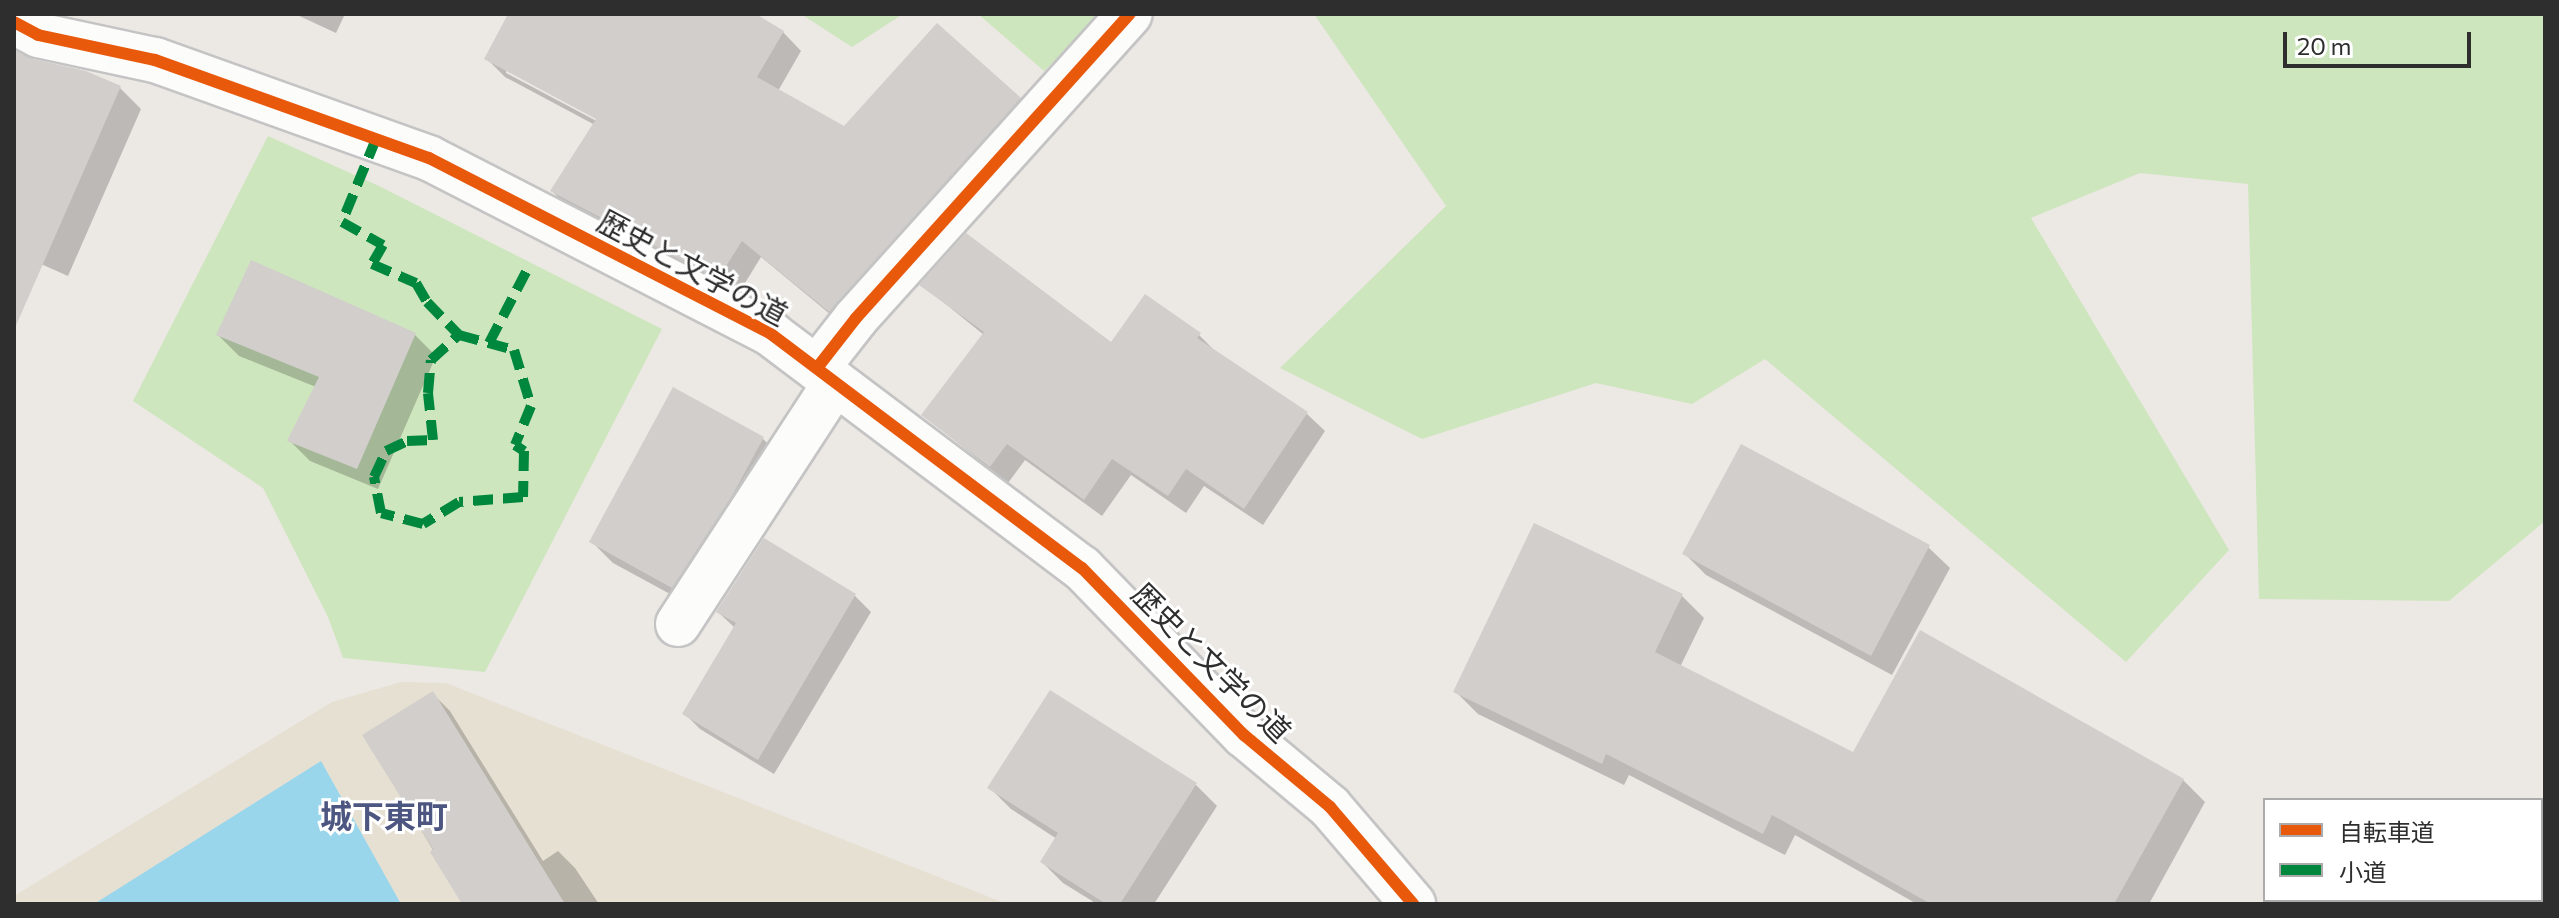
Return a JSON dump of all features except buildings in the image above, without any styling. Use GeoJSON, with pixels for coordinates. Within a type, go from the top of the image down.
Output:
{"type":"FeatureCollection","features":[{"type":"Feature","properties":{"kind":"street"},"geometry":{"type":"LineString","coordinates":[[678,624],[826,376],[856,318],[1130,14]]}},
{"type":"Feature","properties":{"kind":"street","name":"歴史と文学の道"},"geometry":{"type":"LineString","coordinates":[[14,22],[38,35],[155,60],[429,158],[771,334],[1082,568],[1244,735],[1330,807],[1413,904]]}},
{"type":"Feature","properties":{"kind":"shaded area"},"geometry":{"type":"Polygon","coordinates":[[[401,682],[446,683],[1007,904],[14,904],[14,896],[332,702],[401,682]]]}},
{"type":"Feature","properties":{"kind":"green space"},"geometry":{"type":"Polygon","coordinates":[[[801,14],[903,14],[852,47],[801,14]]]}},
{"type":"Feature","properties":{"kind":"green space"},"geometry":{"type":"Polygon","coordinates":[[[978,14],[1102,14],[1044,71],[978,14]]]}},
{"type":"Feature","properties":{"kind":"green space"},"geometry":{"type":"Polygon","coordinates":[[[1314,14],[2545,14],[2545,521],[2449,601],[2259,599],[2248,184],[2140,173],[2031,218],[2229,550],[2126,662],[1765,359],[1692,404],[1596,383],[1422,439],[1280,368],[1446,206],[1314,14]]]}},
{"type":"Feature","properties":{"kind":"green space"},"geometry":{"type":"Polygon","coordinates":[[[268,136],[379,186],[662,329],[485,672],[343,658],[328,617],[263,488],[133,401],[268,136]]]}},
{"type":"Feature","properties":{"kind":"water"},"geometry":{"type":"Polygon","coordinates":[[[321,761],[401,904],[94,904],[321,761]]]}},
{"type":"Feature","properties":{"kind":"marked path"},"geometry":{"type":"LineString","coordinates":[[376,139],[342,222],[383,245],[372,264],[416,283],[427,302],[459,335],[514,350],[531,406],[515,445],[524,451],[523,497],[459,502],[423,524],[381,513],[374,477],[386,451],[407,441],[433,440],[428,393],[431,360],[459,335]]}},
{"type":"Feature","properties":{"kind":"marked path"},"geometry":{"type":"LineString","coordinates":[[489,343],[529,266]]}},
{"type":"Feature","properties":{"kind":"cycle path"},"geometry":{"type":"LineString","coordinates":[[817,368],[856,318],[1130,14]]}},
{"type":"Feature","properties":{"kind":"cycle path"},"geometry":{"type":"LineString","coordinates":[[14,22],[38,35],[155,60],[429,158],[771,334],[1082,568],[1244,735],[1330,807],[1413,904]]}},
{"type":"Feature","properties":{"kind":"district","name":"城下東町"},"geometry":{"type":"Point","coordinates":[384,815]}}]}
